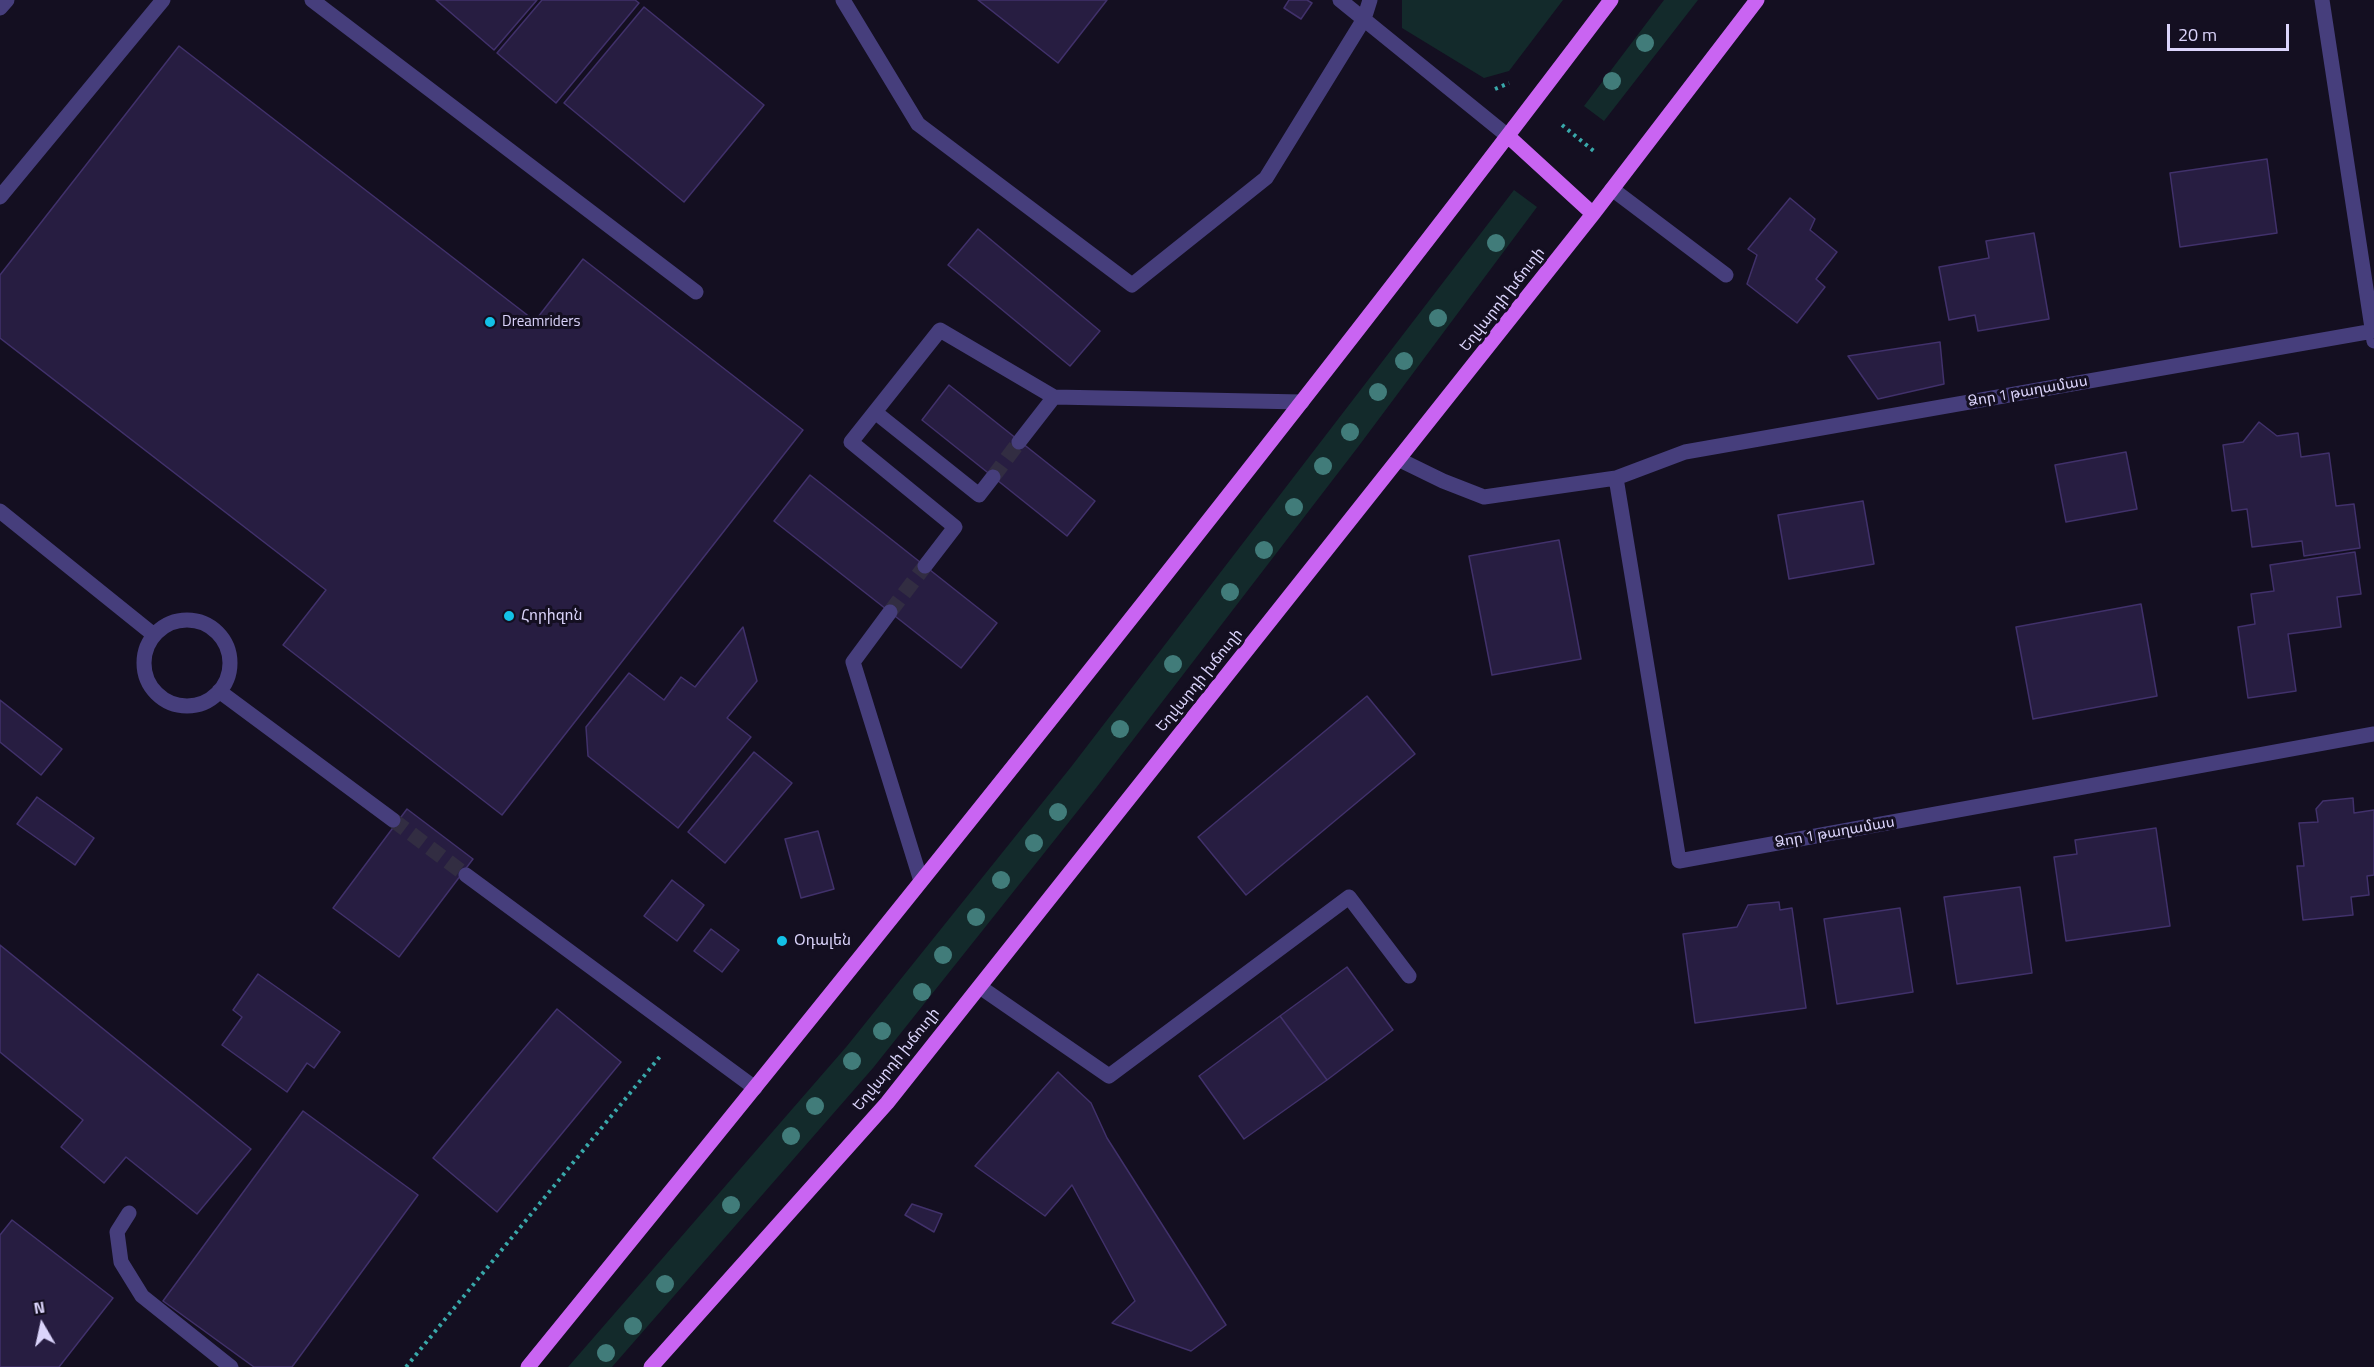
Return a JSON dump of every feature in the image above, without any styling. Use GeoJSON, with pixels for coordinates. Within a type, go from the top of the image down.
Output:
{"type":"FeatureCollection","features":[{"type":"Feature","properties":{"kind":"main road"},"geometry":{"type":"LineString","coordinates":[[528,1367],[755,1088],[1302,402],[1509,137],[1611,0]]}},
{"type":"Feature","properties":{"kind":"main road","name":"Եղվարդի խճուղի"},"geometry":{"type":"LineString","coordinates":[[651,1367],[887,1103],[1400,460],[1757,0]]}},
{"type":"Feature","properties":{"kind":"main road"},"geometry":{"type":"LineString","coordinates":[[1509,137],[1593,214]]}},
{"type":"Feature","properties":{"kind":"street"},"geometry":{"type":"LineString","coordinates":[[0,8],[7,0]]}},
{"type":"Feature","properties":{"kind":"street"},"geometry":{"type":"LineString","coordinates":[[0,197],[163,0]]}},
{"type":"Feature","properties":{"kind":"street"},"geometry":{"type":"LineString","coordinates":[[312,0],[696,292]]}},
{"type":"Feature","properties":{"kind":"street"},"geometry":{"type":"LineString","coordinates":[[843,0],[918,124],[1132,285],[1266,178],[1364,19],[1370,0]]}},
{"type":"Feature","properties":{"kind":"street"},"geometry":{"type":"LineString","coordinates":[[1340,0],[1509,137]]}},
{"type":"Feature","properties":{"kind":"street","name":"Ձոր 1 թաղամաս"},"geometry":{"type":"LineString","coordinates":[[1400,460],[1443,481],[1484,497],[1616,478],[1685,452],[2374,335],[2322,0]]}},
{"type":"Feature","properties":{"kind":"street"},"geometry":{"type":"LineString","coordinates":[[1612,189],[1726,274]]}},
{"type":"Feature","properties":{"kind":"street"},"geometry":{"type":"LineString","coordinates":[[925,566],[955,527],[851,442],[940,330],[1054,397],[1302,402]]}},
{"type":"Feature","properties":{"kind":"street"},"geometry":{"type":"LineString","coordinates":[[1019,442],[1054,397]]}},
{"type":"Feature","properties":{"kind":"street"},"geometry":{"type":"LineString","coordinates":[[875,412],[979,495],[993,477]]}},
{"type":"Feature","properties":{"kind":"street","name":"Ձոր 1 թաղամաս"},"geometry":{"type":"LineString","coordinates":[[1616,478],[1679,861],[2374,734]]}},
{"type":"Feature","properties":{"kind":"street"},"geometry":{"type":"LineString","coordinates":[[0,511],[154,635]]}},
{"type":"Feature","properties":{"kind":"street"},"geometry":{"type":"LineString","coordinates":[[890,612],[853,662],[921,881]]}},
{"type":"Feature","properties":{"kind":"street"},"geometry":{"type":"LineString","coordinates":[[182,619],[197,620],[215,630],[228,646],[231,660],[229,674],[213,698],[200,704],[185,706],[171,703],[158,695],[149,684],[144,670],[144,655],[148,642],[154,635],[169,623],[182,619]]}},
{"type":"Feature","properties":{"kind":"street"},"geometry":{"type":"LineString","coordinates":[[219,691],[393,820]]}},
{"type":"Feature","properties":{"kind":"street"},"geometry":{"type":"LineString","coordinates":[[465,875],[755,1088]]}},
{"type":"Feature","properties":{"kind":"street"},"geometry":{"type":"LineString","coordinates":[[980,987],[1109,1076],[1349,897],[1409,976]]}},
{"type":"Feature","properties":{"kind":"street"},"geometry":{"type":"LineString","coordinates":[[129,1214],[117,1232],[121,1262],[142,1296],[231,1367]]}},
{"type":"Feature","properties":{"kind":"path"},"geometry":{"type":"LineString","coordinates":[[1562,125],[1595,152]]}},
{"type":"Feature","properties":{"kind":"path"},"geometry":{"type":"LineString","coordinates":[[406,1367],[680,1032]]}},
{"type":"Feature","properties":{"kind":"green space"},"geometry":{"type":"Polygon","coordinates":[[[1402,0],[1563,0],[1509,71],[1484,78],[1402,28],[1402,0]]]}},
{"type":"Feature","properties":{"kind":"green space"},"geometry":{"type":"Polygon","coordinates":[[[1664,0],[1698,0],[1604,121],[1584,106],[1664,0]]]}},
{"type":"Feature","properties":{"kind":"green space"},"geometry":{"type":"Polygon","coordinates":[[[1514,190],[1537,207],[1358,447],[1096,788],[873,1068],[612,1367],[568,1367],[847,1046],[1071,767],[1514,190]]]}},
{"type":"Feature","properties":{"kind":"building"},"geometry":{"type":"Polygon","coordinates":[[[436,0],[537,0],[494,50],[436,0]]]}},
{"type":"Feature","properties":{"kind":"building"},"geometry":{"type":"Polygon","coordinates":[[[542,0],[635,0],[639,3],[556,103],[497,53],[542,0]]]}},
{"type":"Feature","properties":{"kind":"building"},"geometry":{"type":"Polygon","coordinates":[[[978,0],[1107,0],[1058,63],[978,0]]]}},
{"type":"Feature","properties":{"kind":"building"},"geometry":{"type":"Polygon","coordinates":[[[1289,0],[1307,0],[1312,3],[1301,19],[1284,8],[1289,0]]]}},
{"type":"Feature","properties":{"kind":"building"},"geometry":{"type":"Polygon","coordinates":[[[644,7],[764,105],[684,202],[564,103],[644,7]]]}},
{"type":"Feature","properties":{"kind":"building"},"geometry":{"type":"Polygon","coordinates":[[[179,46],[535,321],[583,259],[803,430],[502,815],[283,645],[326,590],[0,338],[0,275],[179,46]]]}},
{"type":"Feature","properties":{"kind":"building"},"geometry":{"type":"Polygon","coordinates":[[[2267,159],[2277,233],[2180,247],[2170,173],[2267,159]]]}},
{"type":"Feature","properties":{"kind":"building"},"geometry":{"type":"Polygon","coordinates":[[[1790,198],[1815,219],[1810,230],[1837,252],[1816,279],[1825,287],[1797,323],[1747,284],[1757,255],[1748,249],[1790,198]]]}},
{"type":"Feature","properties":{"kind":"building"},"geometry":{"type":"Polygon","coordinates":[[[978,229],[1100,331],[1070,366],[948,265],[978,229]]]}},
{"type":"Feature","properties":{"kind":"building"},"geometry":{"type":"Polygon","coordinates":[[[2034,233],[2049,319],[1978,331],[1975,315],[1949,320],[1939,267],[1989,258],[1986,241],[2034,233]]]}},
{"type":"Feature","properties":{"kind":"building"},"geometry":{"type":"Polygon","coordinates":[[[1940,342],[1944,384],[1878,399],[1848,356],[1940,342]]]}},
{"type":"Feature","properties":{"kind":"building"},"geometry":{"type":"Polygon","coordinates":[[[949,385],[1095,501],[1067,536],[922,420],[949,385]]]}},
{"type":"Feature","properties":{"kind":"building"},"geometry":{"type":"Polygon","coordinates":[[[2259,422],[2277,436],[2298,433],[2301,457],[2329,453],[2336,506],[2354,504],[2360,548],[2304,556],[2302,541],[2252,547],[2247,509],[2232,511],[2223,445],[2243,442],[2259,422]]]}},
{"type":"Feature","properties":{"kind":"building"},"geometry":{"type":"Polygon","coordinates":[[[2126,452],[2137,509],[2066,522],[2055,465],[2126,452]]]}},
{"type":"Feature","properties":{"kind":"building"},"geometry":{"type":"Polygon","coordinates":[[[810,475],[997,623],[961,668],[774,521],[810,475]]]}},
{"type":"Feature","properties":{"kind":"building"},"geometry":{"type":"Polygon","coordinates":[[[1863,501],[1874,564],[1789,579],[1778,515],[1863,501]]]}},
{"type":"Feature","properties":{"kind":"building"},"geometry":{"type":"Polygon","coordinates":[[[1559,540],[1581,659],[1492,675],[1469,556],[1559,540]]]}},
{"type":"Feature","properties":{"kind":"building"},"geometry":{"type":"Polygon","coordinates":[[[2355,552],[2361,594],[2337,597],[2341,627],[2288,634],[2296,691],[2248,698],[2238,627],[2255,624],[2251,594],[2274,591],[2270,565],[2355,552]]]}},
{"type":"Feature","properties":{"kind":"building"},"geometry":{"type":"Polygon","coordinates":[[[2141,604],[2157,696],[2033,719],[2016,627],[2141,604]]]}},
{"type":"Feature","properties":{"kind":"building"},"geometry":{"type":"Polygon","coordinates":[[[743,627],[757,681],[727,718],[751,737],[678,828],[588,756],[586,727],[629,673],[664,700],[681,677],[695,687],[743,627]]]}},
{"type":"Feature","properties":{"kind":"building"},"geometry":{"type":"Polygon","coordinates":[[[1367,696],[1415,754],[1246,895],[1198,837],[1367,696]]]}},
{"type":"Feature","properties":{"kind":"building"},"geometry":{"type":"Polygon","coordinates":[[[0,700],[62,749],[41,775],[0,742],[0,700]]]}},
{"type":"Feature","properties":{"kind":"building"},"geometry":{"type":"Polygon","coordinates":[[[754,752],[792,783],[725,863],[688,832],[754,752]]]}},
{"type":"Feature","properties":{"kind":"building"},"geometry":{"type":"Polygon","coordinates":[[[37,797],[94,838],[75,865],[17,824],[37,797]]]}},
{"type":"Feature","properties":{"kind":"building"},"geometry":{"type":"Polygon","coordinates":[[[2353,798],[2354,813],[2374,810],[2374,875],[2367,876],[2369,895],[2351,897],[2353,915],[2303,920],[2297,866],[2304,866],[2299,823],[2318,822],[2316,809],[2323,801],[2353,798]]]}},
{"type":"Feature","properties":{"kind":"building"},"geometry":{"type":"Polygon","coordinates":[[[407,809],[473,859],[399,957],[333,908],[407,809]]]}},
{"type":"Feature","properties":{"kind":"building"},"geometry":{"type":"Polygon","coordinates":[[[2156,828],[2170,926],[2066,941],[2054,857],[2077,854],[2075,840],[2156,828]]]}},
{"type":"Feature","properties":{"kind":"building"},"geometry":{"type":"Polygon","coordinates":[[[818,831],[834,889],[801,898],[785,839],[818,831]]]}},
{"type":"Feature","properties":{"kind":"building"},"geometry":{"type":"Polygon","coordinates":[[[672,880],[704,905],[677,941],[644,916],[672,880]]]}},
{"type":"Feature","properties":{"kind":"building"},"geometry":{"type":"Polygon","coordinates":[[[2020,887],[2032,973],[1957,984],[1944,897],[2020,887]]]}},
{"type":"Feature","properties":{"kind":"building"},"geometry":{"type":"Polygon","coordinates":[[[1779,902],[1780,910],[1792,908],[1806,1008],[1695,1023],[1683,934],[1737,927],[1748,905],[1779,902]]]}},
{"type":"Feature","properties":{"kind":"building"},"geometry":{"type":"Polygon","coordinates":[[[1900,908],[1913,992],[1837,1004],[1824,919],[1900,908]]]}},
{"type":"Feature","properties":{"kind":"building"},"geometry":{"type":"Polygon","coordinates":[[[711,929],[739,950],[722,972],[694,951],[711,929]]]}},
{"type":"Feature","properties":{"kind":"building"},"geometry":{"type":"Polygon","coordinates":[[[0,945],[251,1149],[197,1214],[126,1157],[104,1183],[61,1147],[83,1120],[0,1052],[0,945]]]}},
{"type":"Feature","properties":{"kind":"building"},"geometry":{"type":"Polygon","coordinates":[[[1347,967],[1393,1030],[1327,1080],[1280,1016],[1347,967]]]}},
{"type":"Feature","properties":{"kind":"building"},"geometry":{"type":"Polygon","coordinates":[[[258,974],[340,1032],[314,1068],[307,1063],[287,1092],[222,1045],[242,1017],[233,1010],[258,974]]]}},
{"type":"Feature","properties":{"kind":"building"},"geometry":{"type":"Polygon","coordinates":[[[557,1009],[621,1062],[497,1212],[433,1158],[557,1009]]]}},
{"type":"Feature","properties":{"kind":"building"},"geometry":{"type":"Polygon","coordinates":[[[1280,1016],[1327,1080],[1244,1139],[1199,1076],[1280,1016]]]}},
{"type":"Feature","properties":{"kind":"building"},"geometry":{"type":"Polygon","coordinates":[[[1058,1072],[1091,1103],[1107,1138],[1226,1325],[1191,1351],[1112,1323],[1135,1301],[1072,1185],[1045,1216],[975,1166],[1058,1072]]]}},
{"type":"Feature","properties":{"kind":"building"},"geometry":{"type":"Polygon","coordinates":[[[303,1111],[418,1195],[292,1367],[254,1367],[163,1301],[303,1111]]]}},
{"type":"Feature","properties":{"kind":"building"},"geometry":{"type":"Polygon","coordinates":[[[912,1204],[942,1214],[934,1232],[905,1215],[912,1204]]]}},
{"type":"Feature","properties":{"kind":"building"},"geometry":{"type":"Polygon","coordinates":[[[12,1220],[113,1298],[59,1367],[0,1367],[0,1235],[12,1220]]]}},
{"type":"Feature","properties":{"kind":"tunnel"},"geometry":{"type":"LineString","coordinates":[[993,477],[1019,442]]}},
{"type":"Feature","properties":{"kind":"tunnel"},"geometry":{"type":"LineString","coordinates":[[890,612],[925,566]]}},
{"type":"Feature","properties":{"kind":"tunnel"},"geometry":{"type":"LineString","coordinates":[[393,820],[466,875]]}},
{"type":"Feature","properties":{"kind":"place","name":"Dreamriders"},"geometry":{"type":"Point","coordinates":[490,322]}},
{"type":"Feature","properties":{"kind":"place","name":"Հորիզոն"},"geometry":{"type":"Point","coordinates":[509,616]}},
{"type":"Feature","properties":{"kind":"place","name":"Օդալեն"},"geometry":{"type":"Point","coordinates":[782,941]}}]}
